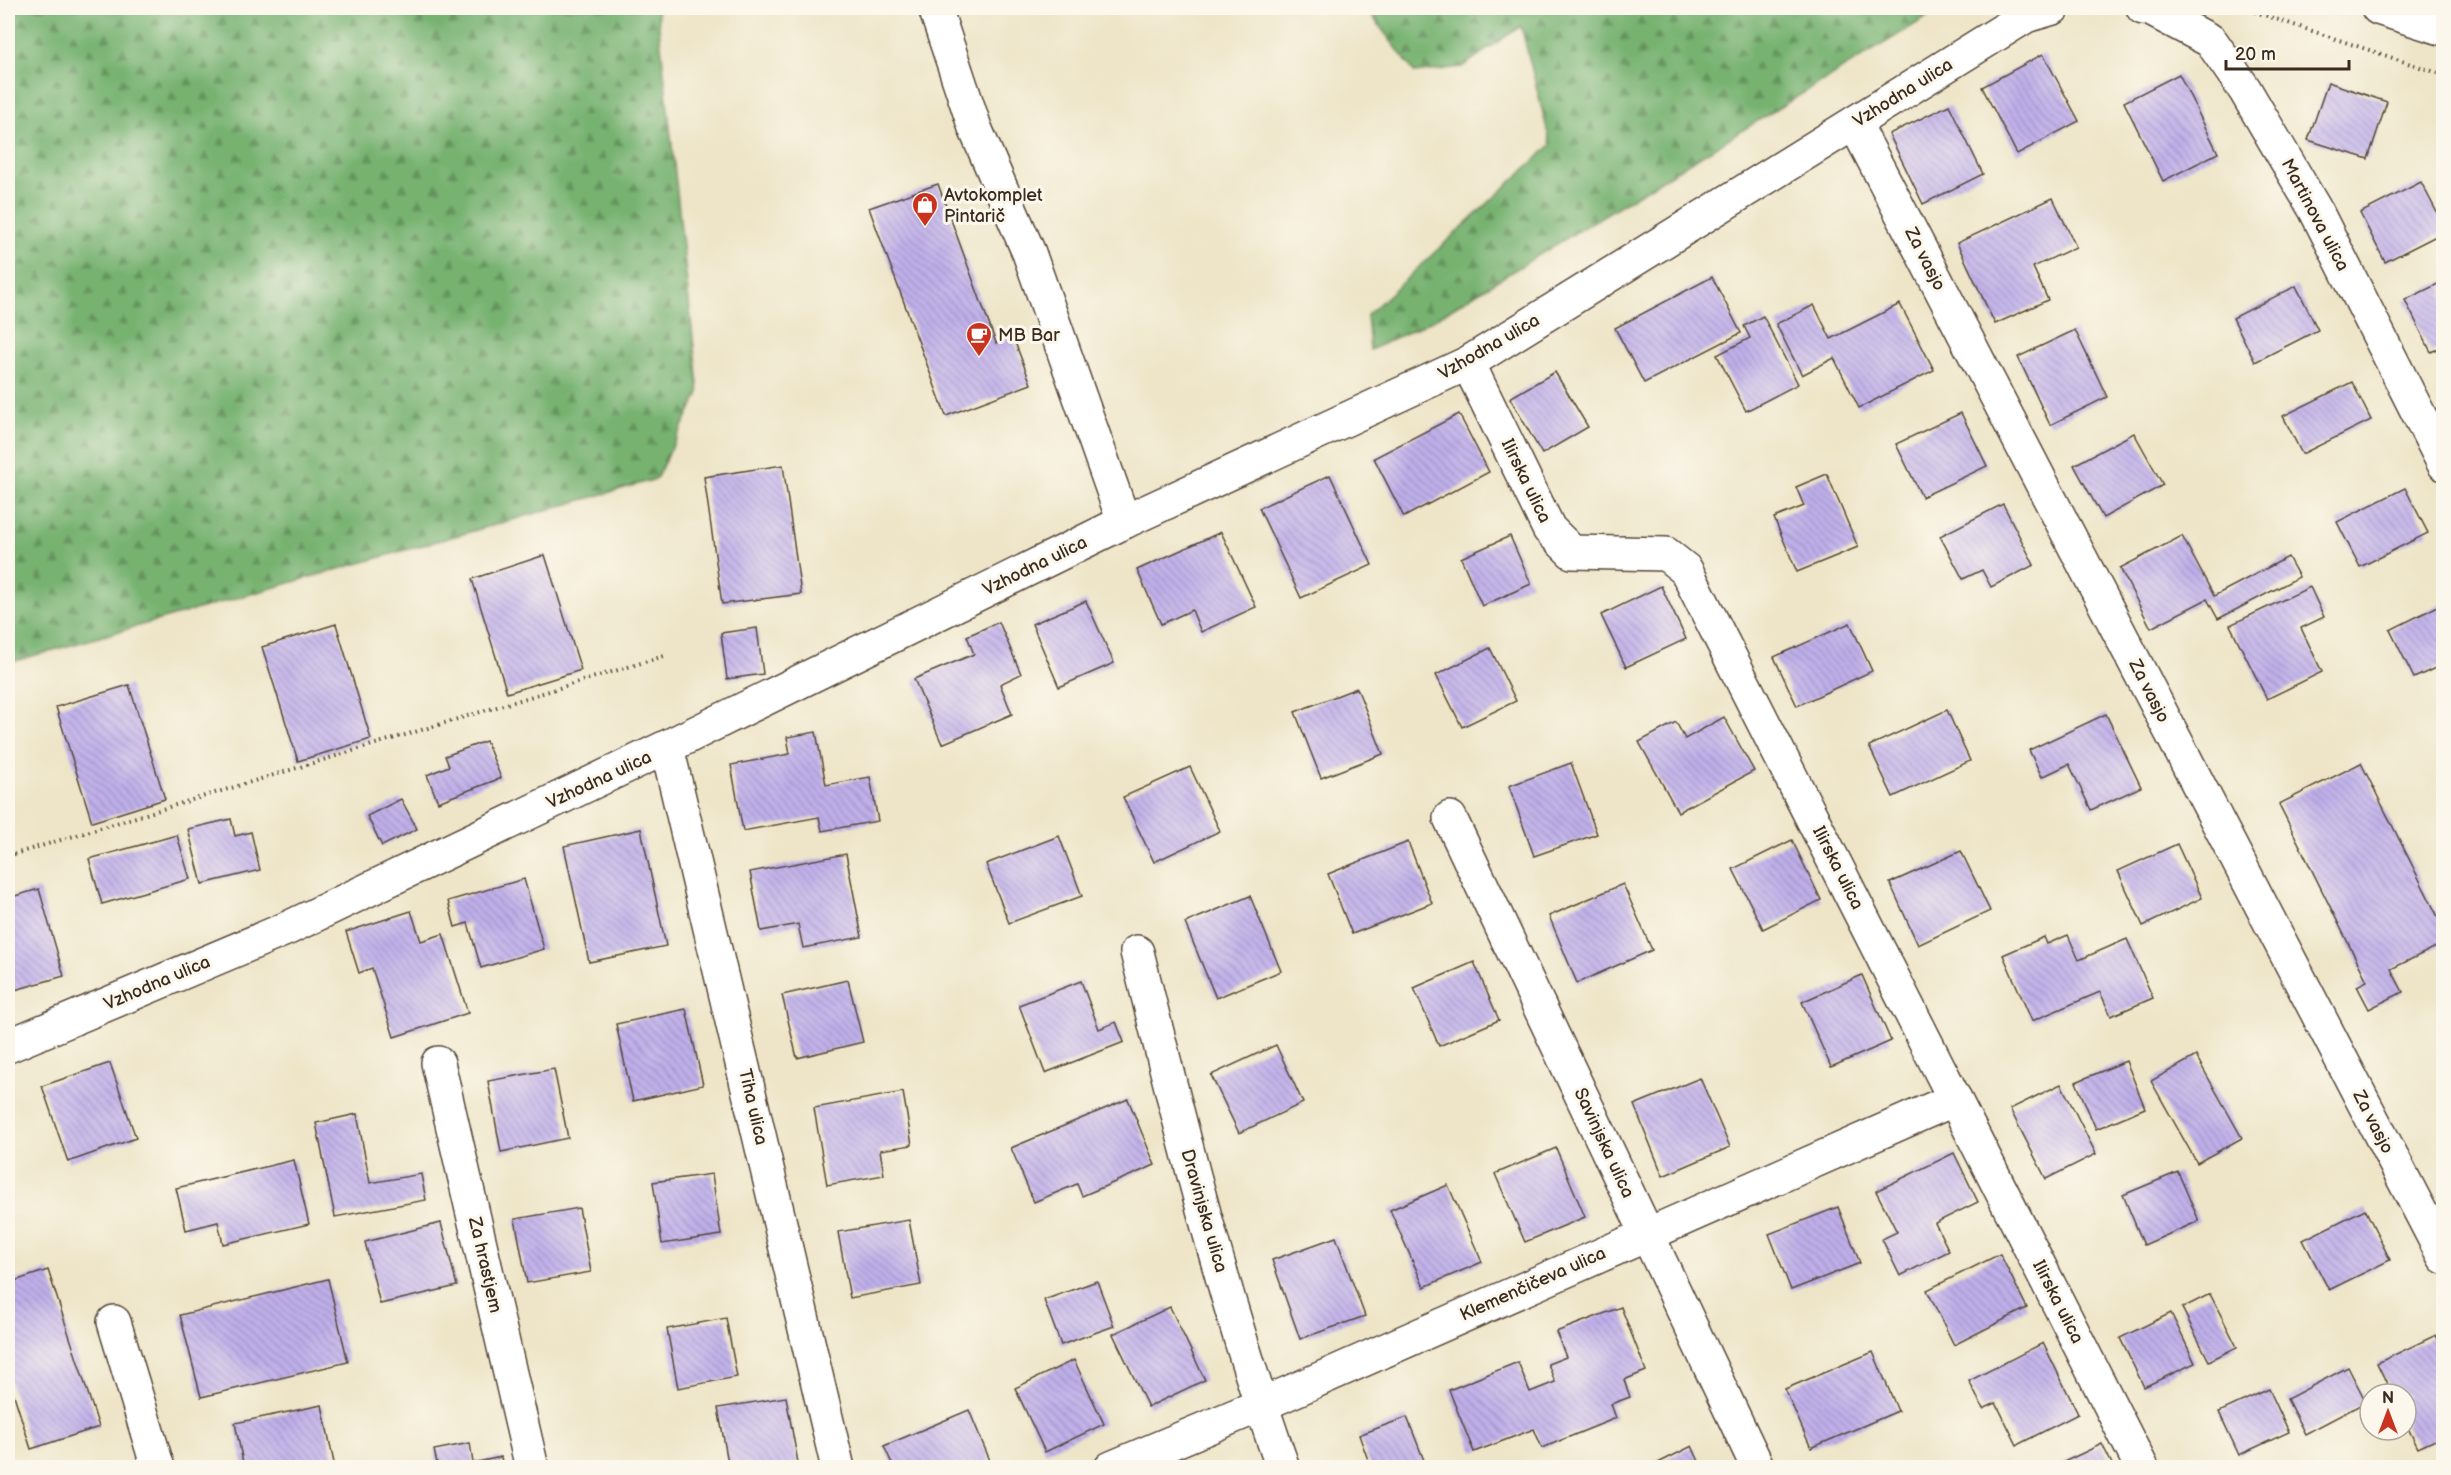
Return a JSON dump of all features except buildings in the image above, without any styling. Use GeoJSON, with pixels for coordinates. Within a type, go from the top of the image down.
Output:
{"type":"FeatureCollection","features":[{"type":"Feature","properties":{"kind":"street"},"geometry":{"type":"LineString","coordinates":[[935,8],[975,128],[1029,254],[1124,522]]}},
{"type":"Feature","properties":{"kind":"street","name":"Martinova ulica"},"geometry":{"type":"LineString","coordinates":[[2143,8],[2150,9],[2211,42],[2245,90],[2316,211],[2444,464]]}},
{"type":"Feature","properties":{"kind":"street"},"geometry":{"type":"LineString","coordinates":[[2378,8],[2444,29]]}},
{"type":"Feature","properties":{"kind":"street","name":"Vzhodna ulica"},"geometry":{"type":"LineString","coordinates":[[8,1046],[288,928],[667,747],[1124,522],[1468,363],[2039,12]]}},
{"type":"Feature","properties":{"kind":"street","name":"Za vasjo"},"geometry":{"type":"LineString","coordinates":[[1855,124],[2444,1257]]}},
{"type":"Feature","properties":{"kind":"street","name":"Ilirska ulica"},"geometry":{"type":"LineString","coordinates":[[1468,363],[1550,529],[1572,552],[1666,554],[1686,570],[2142,1467]]}},
{"type":"Feature","properties":{"kind":"street","name":"Tiha ulica"},"geometry":{"type":"LineString","coordinates":[[667,747],[838,1467]]}},
{"type":"Feature","properties":{"kind":"street","name":"Savinjska ulica"},"geometry":{"type":"LineString","coordinates":[[1450,818],[1758,1467]]}},
{"type":"Feature","properties":{"kind":"street","name":"Dravinjska ulica"},"geometry":{"type":"LineString","coordinates":[[1137,952],[1190,1165],[1261,1405],[1283,1467]]}},
{"type":"Feature","properties":{"kind":"street","name":"Za hrastjem"},"geometry":{"type":"LineString","coordinates":[[438,1063],[532,1467]]}},
{"type":"Feature","properties":{"kind":"street","name":"Klemenčičeva ulica"},"geometry":{"type":"LineString","coordinates":[[1111,1467],[1261,1405],[1955,1099]]}},
{"type":"Feature","properties":{"kind":"street"},"geometry":{"type":"LineString","coordinates":[[114,1322],[158,1467]]}},
{"type":"Feature","properties":{"kind":"path"},"geometry":{"type":"LineString","coordinates":[[2243,8],[2444,75]]}},
{"type":"Feature","properties":{"kind":"path"},"geometry":{"type":"LineString","coordinates":[[8,856],[664,656]]}},
{"type":"Feature","properties":{"kind":"green space"},"geometry":{"type":"Polygon","coordinates":[[[8,8],[657,8],[699,393],[656,479],[8,663],[8,8]]]}},
{"type":"Feature","properties":{"kind":"green space"},"geometry":{"type":"Polygon","coordinates":[[[1366,8],[1942,8],[1433,320],[1370,350],[1367,315],[1551,145],[1521,26],[1462,67],[1415,73],[1366,8]]]}},
{"type":"Feature","properties":{"kind":"place","name":"Avtokomplet Pintarič"},"geometry":{"type":"Point","coordinates":[925,228]}},
{"type":"Feature","properties":{"kind":"place","name":"MB Bar"},"geometry":{"type":"Point","coordinates":[979,358]}}]}
